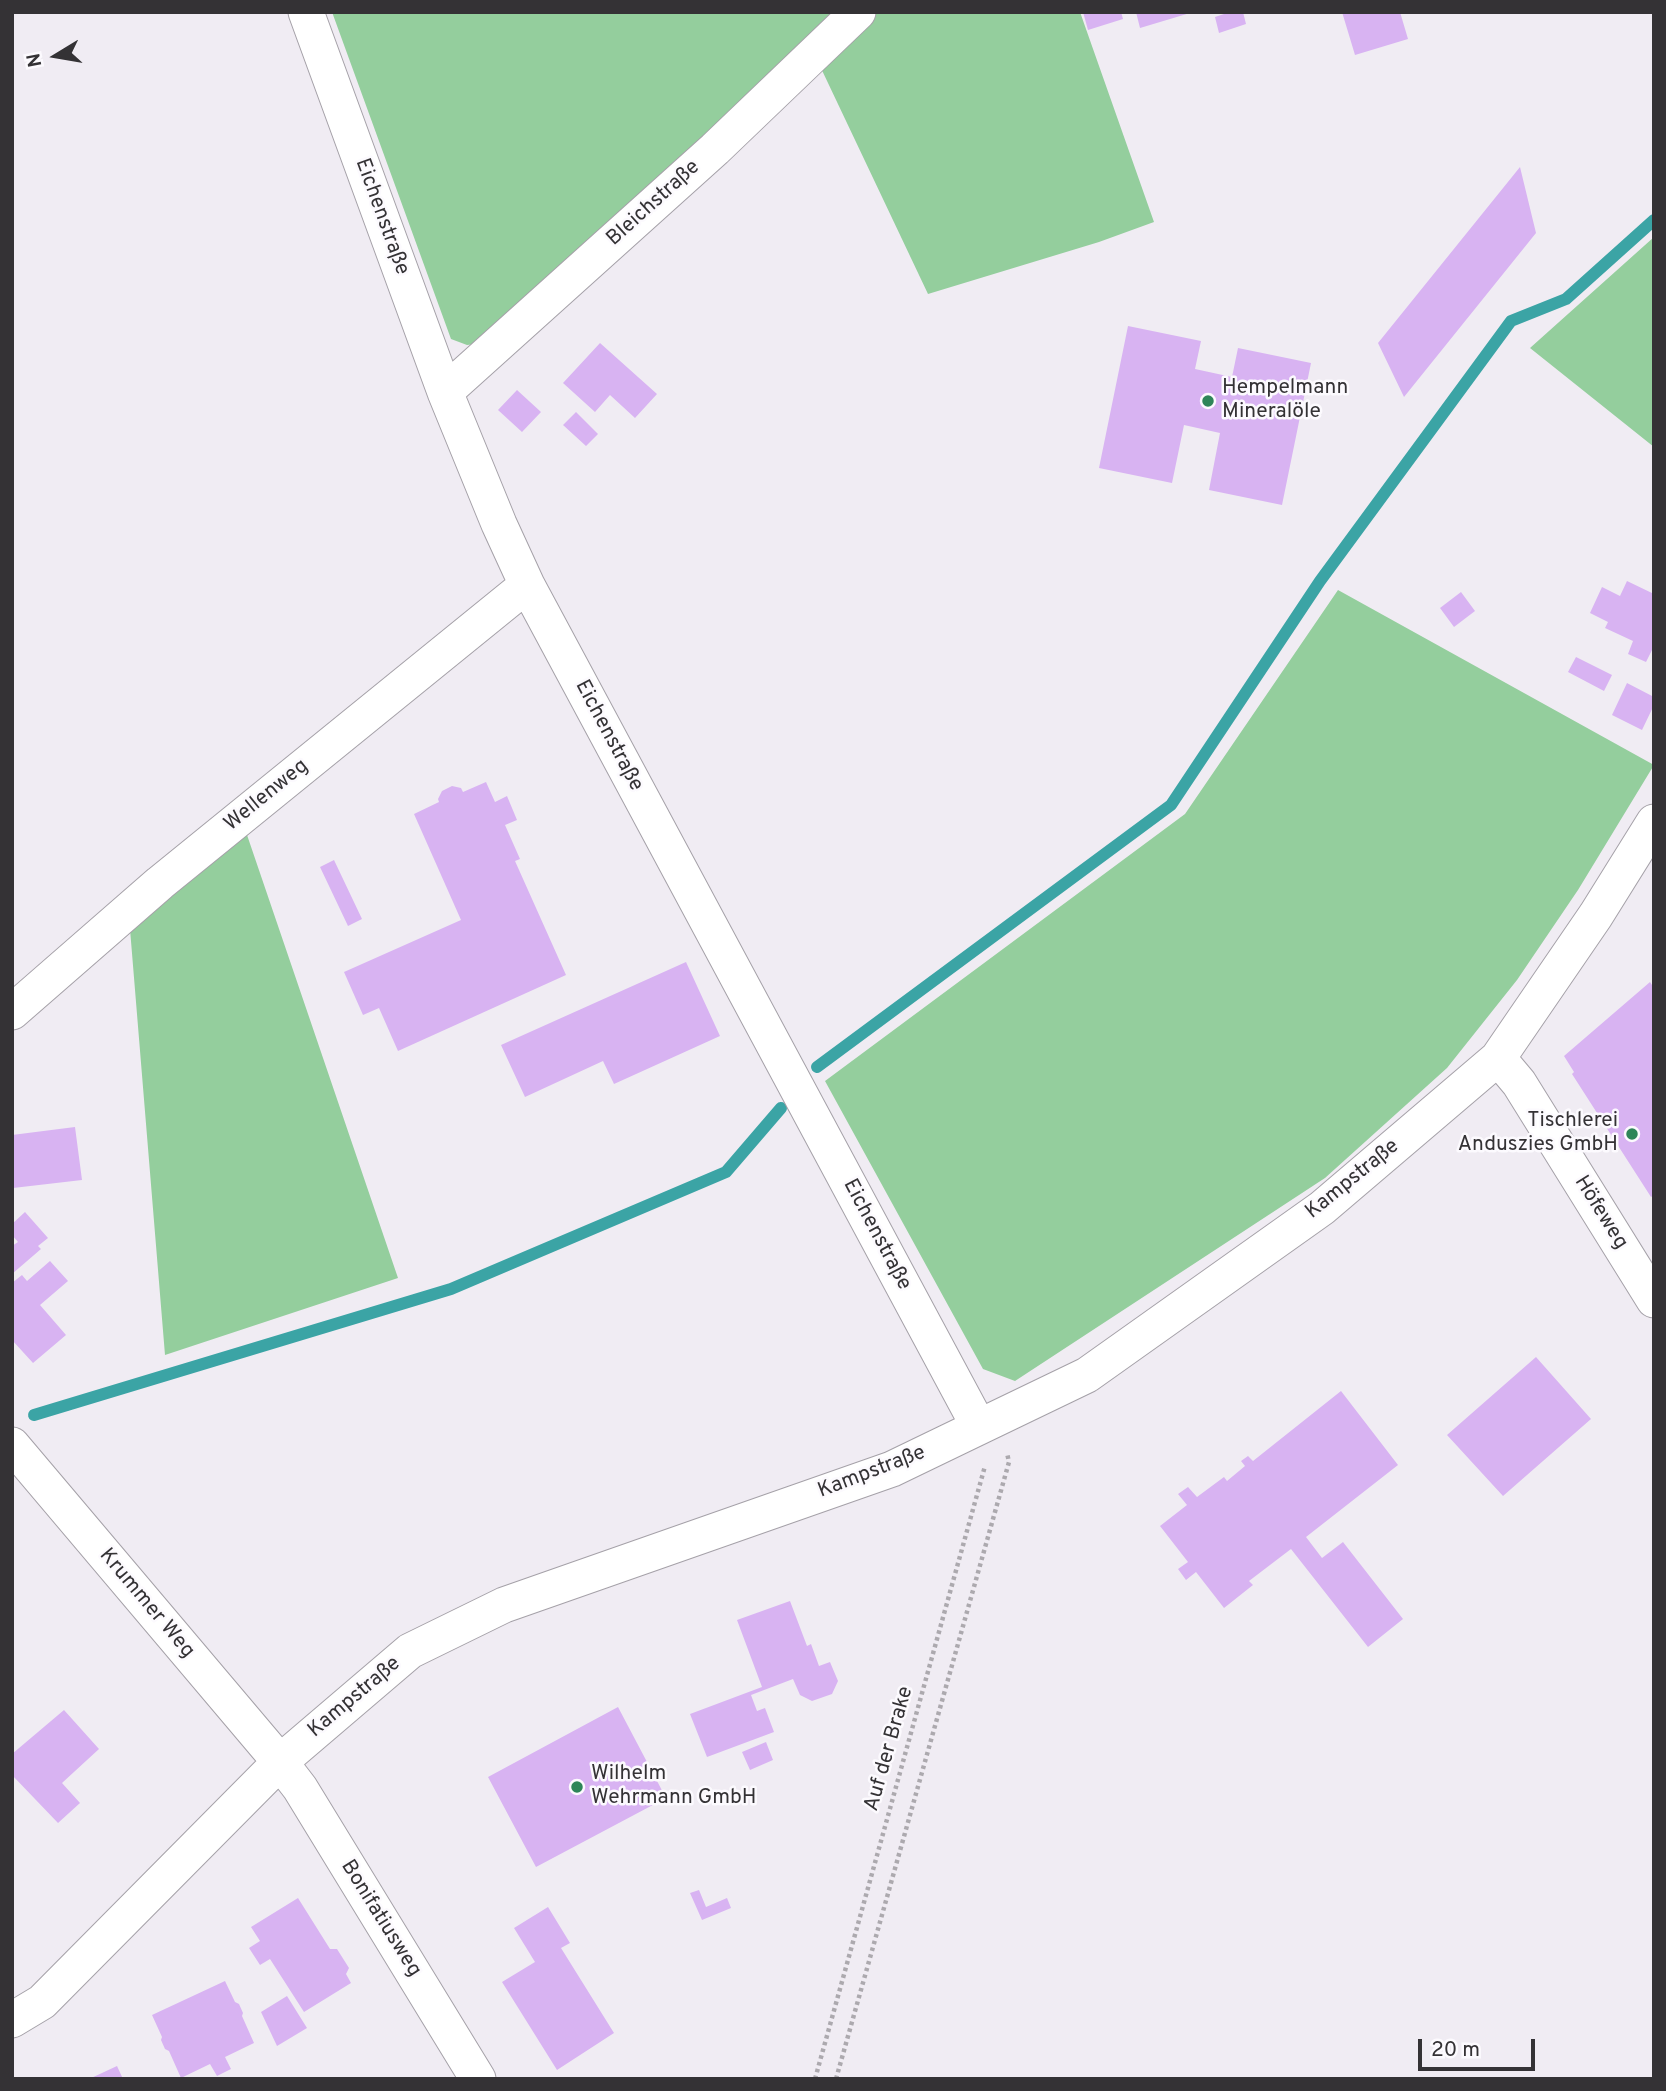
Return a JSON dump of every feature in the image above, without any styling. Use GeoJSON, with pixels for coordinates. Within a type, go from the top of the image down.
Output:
{"type":"FeatureCollection","features":[{"type":"Feature","properties":{"kind":"street","name":"Eichenstraße"},"geometry":{"type":"LineString","coordinates":[[306,12],[445,391],[527,585],[987,1423]]}},
{"type":"Feature","properties":{"kind":"street","name":"Bleichstraße"},"geometry":{"type":"LineString","coordinates":[[445,391],[715,149],[858,12]]}},
{"type":"Feature","properties":{"kind":"street","name":"Wellenweg"},"geometry":{"type":"LineString","coordinates":[[12,1012],[160,883],[527,585]]}},
{"type":"Feature","properties":{"kind":"street","name":"Kampstraße"},"geometry":{"type":"LineString","coordinates":[[12,2020],[42,2002],[280,1762],[410,1651],[504,1605],[892,1469],[1087,1375],[1322,1208],[1498,1058],[1596,915],[1654,822]]}},
{"type":"Feature","properties":{"kind":"street","name":"Höfeweg"},"geometry":{"type":"LineString","coordinates":[[1498,1058],[1519,1083],[1654,1300]]}},
{"type":"Feature","properties":{"kind":"street","name":"Krummer Weg"},"geometry":{"type":"LineString","coordinates":[[12,1446],[280,1762]]}},
{"type":"Feature","properties":{"kind":"street","name":"Bonifatiusweg"},"geometry":{"type":"LineString","coordinates":[[280,1762],[300,1788],[478,2079]]}},
{"type":"Feature","properties":{"kind":"path","name":"Auf der Brake"},"geometry":{"type":"LineString","coordinates":[[815,2079],[988,1457],[987,1423]]}},
{"type":"Feature","properties":{"kind":"path"},"geometry":{"type":"LineString","coordinates":[[836,2079],[1009,1462],[987,1423]]}},
{"type":"Feature","properties":{"kind":"green space"},"geometry":{"type":"Polygon","coordinates":[[[332,12],[849,12],[485,343],[467,345],[451,339],[332,12]]]}},
{"type":"Feature","properties":{"kind":"green space"},"geometry":{"type":"Polygon","coordinates":[[[869,12],[1080,12],[1154,222],[1099,242],[928,294],[819,64],[869,12]]]}},
{"type":"Feature","properties":{"kind":"green space"},"geometry":{"type":"Polygon","coordinates":[[[1654,237],[1654,447],[1530,348],[1654,237]]]}},
{"type":"Feature","properties":{"kind":"green space"},"geometry":{"type":"Polygon","coordinates":[[[1338,590],[1654,765],[1578,890],[1517,980],[1447,1068],[1325,1178],[1015,1381],[983,1369],[825,1081],[1185,814],[1338,590]]]}},
{"type":"Feature","properties":{"kind":"green space"},"geometry":{"type":"Polygon","coordinates":[[[246,832],[398,1278],[165,1355],[130,929],[246,832]]]}},
{"type":"Feature","properties":{"kind":"building"},"geometry":{"type":"Polygon","coordinates":[[[1083,12],[1121,12],[1123,19],[1088,30],[1083,12]]]}},
{"type":"Feature","properties":{"kind":"building"},"geometry":{"type":"Polygon","coordinates":[[[1136,12],[1190,12],[1190,13],[1140,28],[1136,12]]]}},
{"type":"Feature","properties":{"kind":"building"},"geometry":{"type":"Polygon","coordinates":[[[1230,12],[1243,12],[1246,24],[1219,33],[1215,17],[1230,12]]]}},
{"type":"Feature","properties":{"kind":"building"},"geometry":{"type":"Polygon","coordinates":[[[1342,12],[1400,12],[1408,39],[1355,55],[1342,12]]]}},
{"type":"Feature","properties":{"kind":"building"},"geometry":{"type":"Polygon","coordinates":[[[1520,167],[1536,233],[1404,397],[1378,343],[1520,167]]]}},
{"type":"Feature","properties":{"kind":"building","name":"Hempelmann Mineralöle"},"geometry":{"type":"Polygon","coordinates":[[[1128,326],[1201,341],[1195,369],[1232,377],[1238,348],[1311,363],[1282,505],[1209,490],[1220,433],[1184,425],[1172,483],[1099,468],[1128,326]]]}},
{"type":"Feature","properties":{"kind":"building"},"geometry":{"type":"Polygon","coordinates":[[[600,343],[657,394],[635,418],[610,395],[595,412],[563,383],[600,343]]]}},
{"type":"Feature","properties":{"kind":"building"},"geometry":{"type":"Polygon","coordinates":[[[517,390],[541,412],[522,432],[498,410],[517,390]]]}},
{"type":"Feature","properties":{"kind":"building"},"geometry":{"type":"Polygon","coordinates":[[[576,412],[598,434],[586,446],[563,425],[576,412]]]}},
{"type":"Feature","properties":{"kind":"building"},"geometry":{"type":"Polygon","coordinates":[[[1627,581],[1654,594],[1654,651],[1652,650],[1646,662],[1628,654],[1633,641],[1605,628],[1608,622],[1590,613],[1602,587],[1620,596],[1627,581]]]}},
{"type":"Feature","properties":{"kind":"building"},"geometry":{"type":"Polygon","coordinates":[[[1461,592],[1475,611],[1454,627],[1440,608],[1461,592]]]}},
{"type":"Feature","properties":{"kind":"building"},"geometry":{"type":"Polygon","coordinates":[[[1576,657],[1612,675],[1604,691],[1568,672],[1576,657]]]}},
{"type":"Feature","properties":{"kind":"building"},"geometry":{"type":"Polygon","coordinates":[[[1627,683],[1654,697],[1654,705],[1642,730],[1612,715],[1627,683]]]}},
{"type":"Feature","properties":{"kind":"building"},"geometry":{"type":"Polygon","coordinates":[[[486,782],[495,802],[507,796],[517,820],[505,825],[520,859],[515,861],[566,975],[398,1051],[379,1008],[363,1015],[344,972],[461,920],[414,814],[439,802],[442,791],[452,786],[461,788],[463,792],[486,782]]]}},
{"type":"Feature","properties":{"kind":"building"},"geometry":{"type":"Polygon","coordinates":[[[334,860],[362,919],[348,926],[320,867],[334,860]]]}},
{"type":"Feature","properties":{"kind":"building"},"geometry":{"type":"Polygon","coordinates":[[[686,962],[720,1036],[614,1084],[603,1061],[525,1097],[501,1045],[686,962]]]}},
{"type":"Feature","properties":{"kind":"building","name":"Tischlerei Anduszies GmbH"},"geometry":{"type":"Polygon","coordinates":[[[1650,982],[1654,988],[1654,1195],[1651,1197],[1572,1074],[1574,1072],[1564,1056],[1650,982]]]}},
{"type":"Feature","properties":{"kind":"building"},"geometry":{"type":"Polygon","coordinates":[[[75,1127],[82,1180],[13,1188],[12,1135],[75,1127]]]}},
{"type":"Feature","properties":{"kind":"building"},"geometry":{"type":"Polygon","coordinates":[[[25,1212],[48,1238],[38,1246],[41,1249],[12,1274],[12,1246],[18,1242],[12,1235],[12,1224],[25,1212]]]}},
{"type":"Feature","properties":{"kind":"building"},"geometry":{"type":"Polygon","coordinates":[[[50,1261],[68,1281],[40,1305],[66,1335],[33,1363],[12,1340],[12,1283],[22,1275],[27,1281],[50,1261]]]}},
{"type":"Feature","properties":{"kind":"building"},"geometry":{"type":"Polygon","coordinates":[[[1536,1357],[1591,1419],[1503,1496],[1447,1435],[1536,1357]]]}},
{"type":"Feature","properties":{"kind":"building"},"geometry":{"type":"Polygon","coordinates":[[[1341,1391],[1398,1465],[1306,1537],[1322,1558],[1343,1542],[1403,1619],[1368,1647],[1291,1549],[1249,1581],[1253,1585],[1224,1608],[1196,1572],[1186,1580],[1178,1569],[1188,1562],[1160,1526],[1187,1505],[1178,1494],[1188,1487],[1197,1497],[1224,1477],[1227,1481],[1245,1466],[1241,1461],[1248,1456],[1253,1461],[1341,1391]]]}},
{"type":"Feature","properties":{"kind":"building"},"geometry":{"type":"Polygon","coordinates":[[[790,1601],[807,1646],[811,1644],[819,1666],[830,1662],[838,1681],[832,1694],[812,1701],[800,1695],[793,1679],[751,1695],[757,1711],[765,1708],[774,1732],[707,1757],[690,1714],[762,1687],[737,1620],[790,1601]]]}},
{"type":"Feature","properties":{"kind":"building","name":"Wilhelm Wehrmann GmbH"},"geometry":{"type":"Polygon","coordinates":[[[618,1707],[666,1798],[536,1867],[488,1777],[618,1707]]]}},
{"type":"Feature","properties":{"kind":"building"},"geometry":{"type":"Polygon","coordinates":[[[64,1710],[99,1749],[62,1783],[80,1803],[58,1823],[12,1775],[12,1754],[64,1710]]]}},
{"type":"Feature","properties":{"kind":"building"},"geometry":{"type":"Polygon","coordinates":[[[766,1742],[773,1760],[750,1770],[742,1752],[766,1742]]]}},
{"type":"Feature","properties":{"kind":"building"},"geometry":{"type":"Polygon","coordinates":[[[699,1890],[706,1907],[727,1898],[731,1908],[702,1920],[690,1893],[699,1890]]]}},
{"type":"Feature","properties":{"kind":"building"},"geometry":{"type":"Polygon","coordinates":[[[298,1898],[330,1949],[337,1949],[349,1968],[346,1974],[351,1983],[304,2012],[270,1959],[260,1965],[249,1948],[260,1941],[251,1927],[298,1898]]]}},
{"type":"Feature","properties":{"kind":"building"},"geometry":{"type":"Polygon","coordinates":[[[548,1907],[570,1943],[561,1948],[614,2033],[557,2070],[502,1982],[535,1962],[514,1928],[548,1907]]]}},
{"type":"Feature","properties":{"kind":"building"},"geometry":{"type":"Polygon","coordinates":[[[225,1981],[235,2002],[239,2004],[254,2043],[225,2057],[231,2069],[217,2076],[210,2064],[181,2078],[169,2051],[165,2049],[152,2015],[225,1981]]]}},
{"type":"Feature","properties":{"kind":"building"},"geometry":{"type":"Polygon","coordinates":[[[287,1996],[307,2028],[277,2046],[261,2012],[287,1996]]]}},
{"type":"Feature","properties":{"kind":"building"},"geometry":{"type":"Polygon","coordinates":[[[117,2066],[123,2079],[89,2079],[117,2066]]]}},
{"type":"Feature","properties":{"kind":"waterway"},"geometry":{"type":"LineString","coordinates":[[817,1067],[1171,805],[1320,581],[1511,321],[1566,299],[1654,220]]}},
{"type":"Feature","properties":{"kind":"waterway"},"geometry":{"type":"LineString","coordinates":[[34,1415],[451,1289],[726,1172],[781,1108]]}},
{"type":"Feature","properties":{"kind":"place","name":"Hempelmann Mineralöle"},"geometry":{"type":"Point","coordinates":[1208,401]}},
{"type":"Feature","properties":{"kind":"place","name":"Tischlerei Anduszies GmbH"},"geometry":{"type":"Point","coordinates":[1632,1134]}},
{"type":"Feature","properties":{"kind":"place","name":"Wilhelm Wehrmann GmbH"},"geometry":{"type":"Point","coordinates":[577,1787]}}]}
